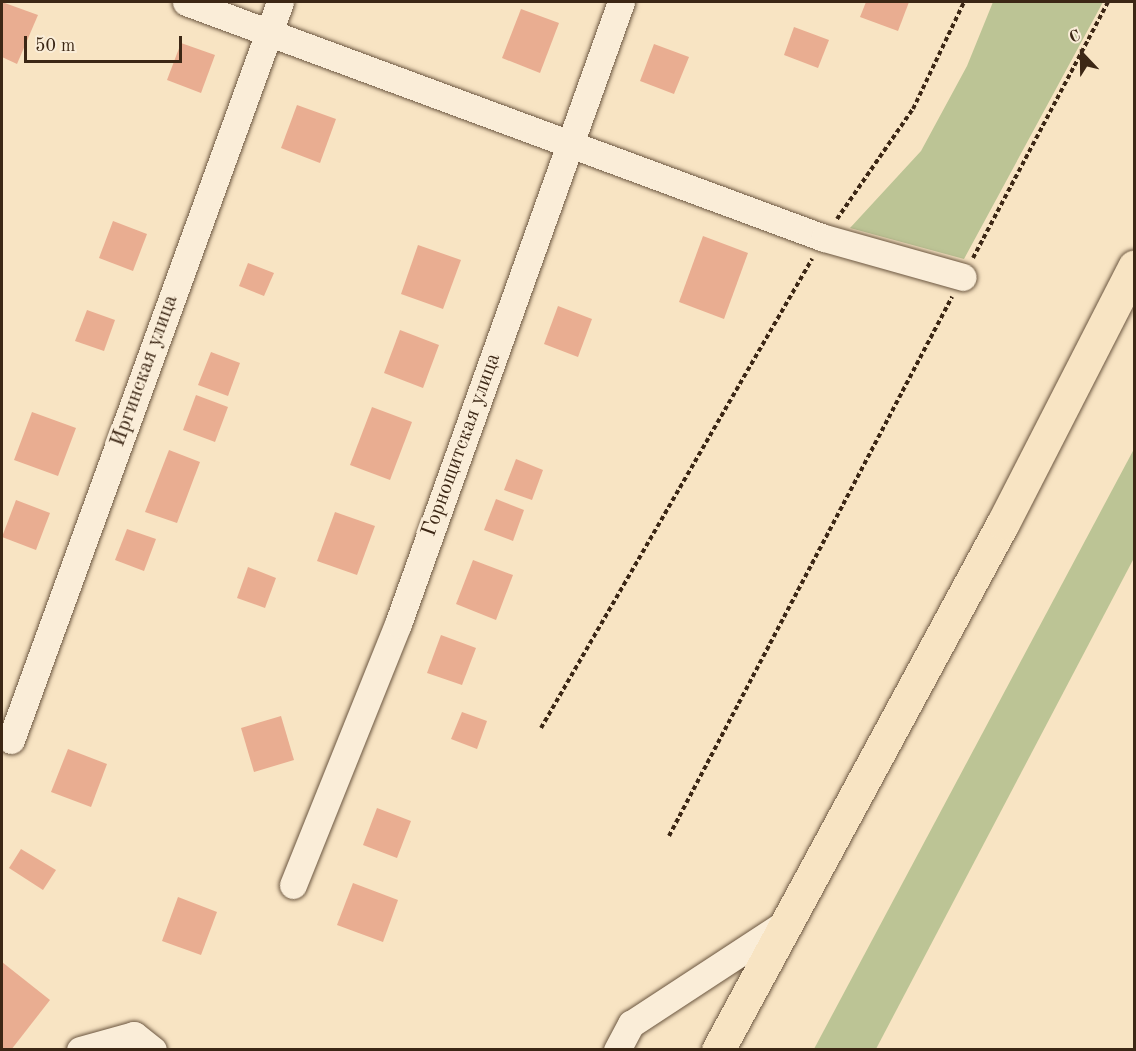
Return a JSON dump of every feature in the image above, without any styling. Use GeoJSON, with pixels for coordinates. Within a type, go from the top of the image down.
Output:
{"type":"FeatureCollection","features":[{"type":"Feature","properties":{"kind":"main road"},"geometry":{"type":"LineString","coordinates":[[718,1050],[784,924],[1003,523],[1134,267]]}},
{"type":"Feature","properties":{"kind":"street"},"geometry":{"type":"LineString","coordinates":[[186,2],[270,29],[824,238],[963,277]]}},
{"type":"Feature","properties":{"kind":"street","name":"Иргинская улица"},"geometry":{"type":"LineString","coordinates":[[11,740],[280,2]]}},
{"type":"Feature","properties":{"kind":"street","name":"Горнощитская улица"},"geometry":{"type":"LineString","coordinates":[[293,885],[398,624],[568,140],[621,2]]}},
{"type":"Feature","properties":{"kind":"street"},"geometry":{"type":"LineString","coordinates":[[617,1050],[631,1023],[784,924]]}},
{"type":"Feature","properties":{"kind":"street"},"geometry":{"type":"LineString","coordinates":[[81,1050],[134,1035],[153,1050]]}},
{"type":"Feature","properties":{"kind":"path"},"geometry":{"type":"LineString","coordinates":[[541,728],[824,238],[913,109],[964,2]]}},
{"type":"Feature","properties":{"kind":"path"},"geometry":{"type":"LineString","coordinates":[[669,836],[1108,2]]}},
{"type":"Feature","properties":{"kind":"green space"},"geometry":{"type":"Polygon","coordinates":[[[993,2],[1103,2],[964,259],[850,228],[921,151],[967,66],[993,2]]]}},
{"type":"Feature","properties":{"kind":"green space"},"geometry":{"type":"Polygon","coordinates":[[[1134,449],[1134,558],[876,1049],[814,1049],[1134,449]]]}},
{"type":"Feature","properties":{"kind":"building"},"geometry":{"type":"Polygon","coordinates":[[[2,2],[38,15],[17,64],[2,57],[2,2]]]}},
{"type":"Feature","properties":{"kind":"building"},"geometry":{"type":"Polygon","coordinates":[[[866,2],[909,2],[898,31],[860,17],[866,2]]]}},
{"type":"Feature","properties":{"kind":"building"},"geometry":{"type":"Polygon","coordinates":[[[521,9],[559,23],[540,73],[502,58],[521,9]]]}},
{"type":"Feature","properties":{"kind":"building"},"geometry":{"type":"Polygon","coordinates":[[[794,27],[829,40],[818,68],[784,55],[794,27]]]}},
{"type":"Feature","properties":{"kind":"building"},"geometry":{"type":"Polygon","coordinates":[[[181,43],[215,55],[201,93],[167,80],[181,43]]]}},
{"type":"Feature","properties":{"kind":"building"},"geometry":{"type":"Polygon","coordinates":[[[654,44],[689,57],[674,94],[640,81],[654,44]]]}},
{"type":"Feature","properties":{"kind":"building"},"geometry":{"type":"Polygon","coordinates":[[[297,105],[336,119],[320,163],[281,148],[297,105]]]}},
{"type":"Feature","properties":{"kind":"building"},"geometry":{"type":"Polygon","coordinates":[[[113,221],[147,234],[133,271],[99,258],[113,221]]]}},
{"type":"Feature","properties":{"kind":"building"},"geometry":{"type":"Polygon","coordinates":[[[703,236],[748,253],[724,319],[679,302],[703,236]]]}},
{"type":"Feature","properties":{"kind":"building"},"geometry":{"type":"Polygon","coordinates":[[[418,245],[461,260],[443,309],[401,294],[418,245]]]}},
{"type":"Feature","properties":{"kind":"building"},"geometry":{"type":"Polygon","coordinates":[[[248,263],[274,273],[264,296],[239,286],[248,263]]]}},
{"type":"Feature","properties":{"kind":"building"},"geometry":{"type":"Polygon","coordinates":[[[558,306],[592,319],[578,357],[544,344],[558,306]]]}},
{"type":"Feature","properties":{"kind":"building"},"geometry":{"type":"Polygon","coordinates":[[[87,310],[115,320],[104,351],[75,341],[87,310]]]}},
{"type":"Feature","properties":{"kind":"building"},"geometry":{"type":"Polygon","coordinates":[[[400,330],[439,345],[423,388],[384,373],[400,330]]]}},
{"type":"Feature","properties":{"kind":"building"},"geometry":{"type":"Polygon","coordinates":[[[211,352],[240,363],[228,396],[198,385],[211,352]]]}},
{"type":"Feature","properties":{"kind":"building"},"geometry":{"type":"Polygon","coordinates":[[[196,395],[228,407],[215,442],[183,430],[196,395]]]}},
{"type":"Feature","properties":{"kind":"building"},"geometry":{"type":"Polygon","coordinates":[[[372,407],[412,422],[390,480],[350,465],[372,407]]]}},
{"type":"Feature","properties":{"kind":"building"},"geometry":{"type":"Polygon","coordinates":[[[32,412],[76,428],[58,476],[14,460],[32,412]]]}},
{"type":"Feature","properties":{"kind":"building"},"geometry":{"type":"Polygon","coordinates":[[[169,450],[200,462],[177,523],[145,512],[169,450]]]}},
{"type":"Feature","properties":{"kind":"building"},"geometry":{"type":"Polygon","coordinates":[[[516,459],[543,470],[532,500],[504,490],[516,459]]]}},
{"type":"Feature","properties":{"kind":"building"},"geometry":{"type":"Polygon","coordinates":[[[496,499],[524,510],[513,541],[484,530],[496,499]]]}},
{"type":"Feature","properties":{"kind":"building"},"geometry":{"type":"Polygon","coordinates":[[[16,500],[50,513],[36,550],[2,537],[16,500]]]}},
{"type":"Feature","properties":{"kind":"building"},"geometry":{"type":"Polygon","coordinates":[[[335,512],[375,526],[357,575],[317,561],[335,512]]]}},
{"type":"Feature","properties":{"kind":"building"},"geometry":{"type":"Polygon","coordinates":[[[127,529],[156,539],[144,571],[115,560],[127,529]]]}},
{"type":"Feature","properties":{"kind":"building"},"geometry":{"type":"Polygon","coordinates":[[[473,560],[513,575],[496,620],[456,604],[473,560]]]}},
{"type":"Feature","properties":{"kind":"building"},"geometry":{"type":"Polygon","coordinates":[[[248,567],[276,578],[265,608],[237,598],[248,567]]]}},
{"type":"Feature","properties":{"kind":"building"},"geometry":{"type":"Polygon","coordinates":[[[441,635],[476,648],[462,685],[427,673],[441,635]]]}},
{"type":"Feature","properties":{"kind":"building"},"geometry":{"type":"Polygon","coordinates":[[[462,712],[487,721],[477,749],[451,739],[462,712]]]}},
{"type":"Feature","properties":{"kind":"building"},"geometry":{"type":"Polygon","coordinates":[[[281,716],[294,760],[254,772],[241,728],[281,716]]]}},
{"type":"Feature","properties":{"kind":"building"},"geometry":{"type":"Polygon","coordinates":[[[68,749],[107,764],[91,807],[51,792],[68,749]]]}},
{"type":"Feature","properties":{"kind":"building"},"geometry":{"type":"Polygon","coordinates":[[[377,808],[411,821],[397,858],[363,845],[377,808]]]}},
{"type":"Feature","properties":{"kind":"building"},"geometry":{"type":"Polygon","coordinates":[[[21,849],[56,870],[43,890],[9,868],[21,849]]]}},
{"type":"Feature","properties":{"kind":"building"},"geometry":{"type":"Polygon","coordinates":[[[353,883],[398,900],[383,942],[337,925],[353,883]]]}},
{"type":"Feature","properties":{"kind":"building"},"geometry":{"type":"Polygon","coordinates":[[[178,897],[217,912],[201,955],[162,941],[178,897]]]}},
{"type":"Feature","properties":{"kind":"building"},"geometry":{"type":"Polygon","coordinates":[[[2,962],[50,1000],[11,1050],[2,1050],[2,962]]]}}]}
